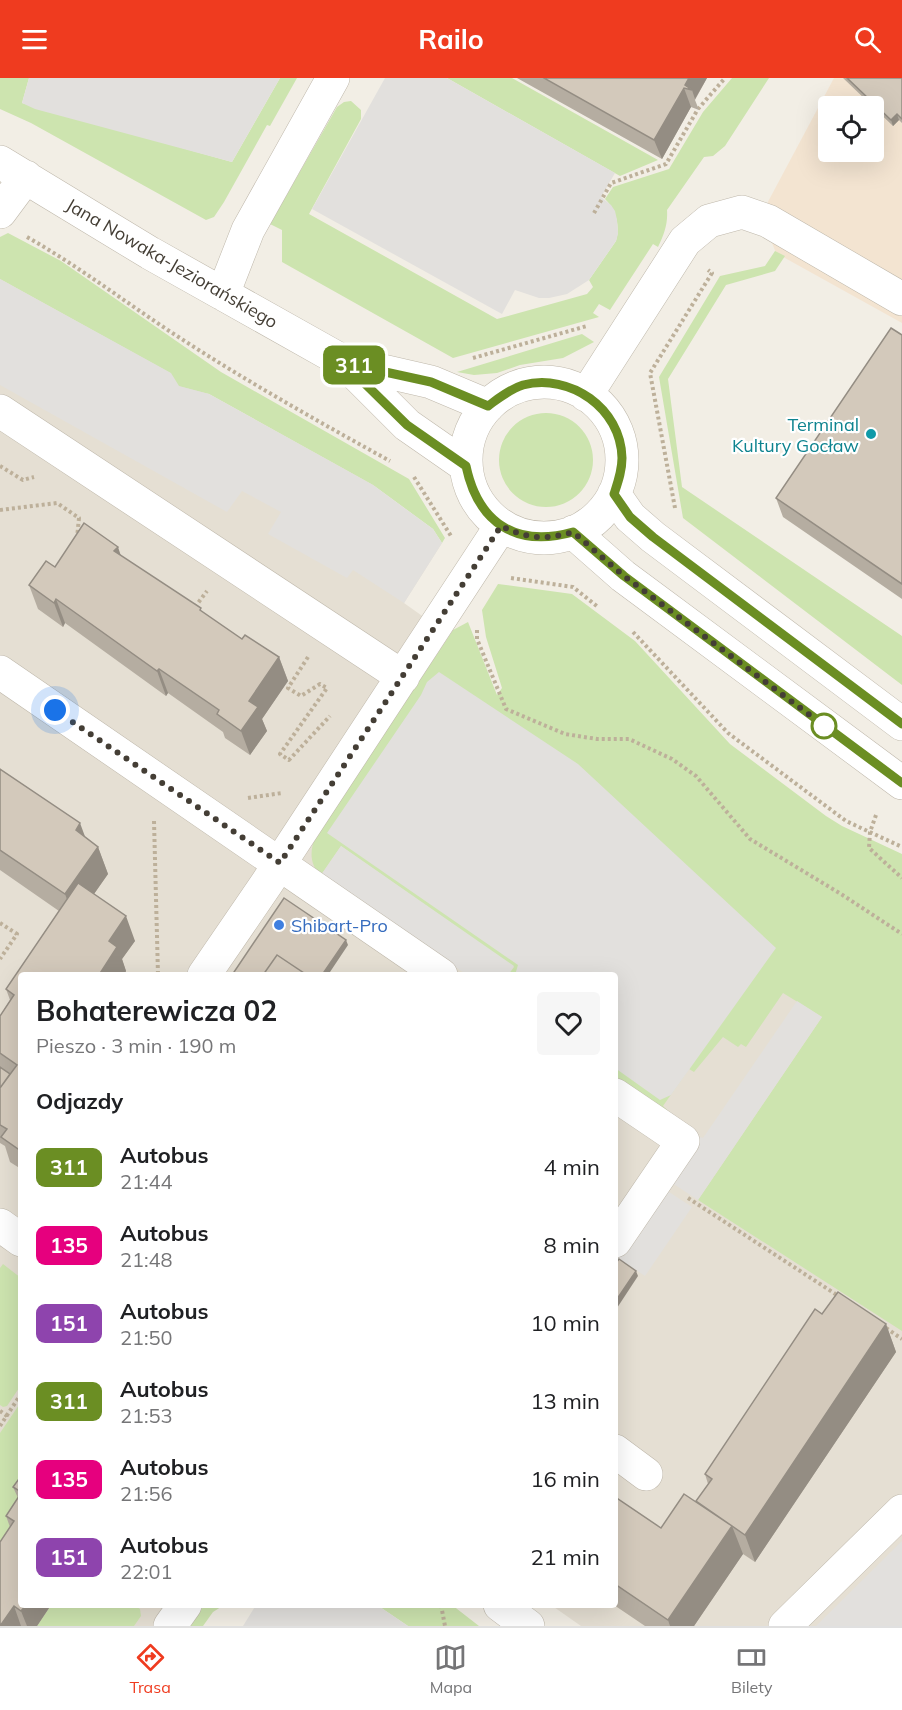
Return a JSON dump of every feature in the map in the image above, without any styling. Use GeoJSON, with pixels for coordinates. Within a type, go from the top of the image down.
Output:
{"type":"FeatureCollection","features":[{"type":"Feature","properties":{"kind":"street"},"geometry":{"type":"LineString","coordinates":[[223,294],[248,230],[333,78]]}},
{"type":"Feature","properties":{"kind":"street"},"geometry":{"type":"LineString","coordinates":[[0,212],[13,169]]}},
{"type":"Feature","properties":{"kind":"street","name":"Jana Nowaka-Jeziorańskiego"},"geometry":{"type":"LineString","coordinates":[[13,169],[150,253],[344,363],[407,425],[466,466]]}},
{"type":"Feature","properties":{"kind":"street"},"geometry":{"type":"LineString","coordinates":[[586,394],[685,241],[709,221],[742,212],[768,221],[902,299]]}},
{"type":"Feature","properties":{"kind":"street","name":"Jana Nowaka-Jeziorańskiego"},"geometry":{"type":"LineString","coordinates":[[344,363],[431,382],[488,406]]}},
{"type":"Feature","properties":{"kind":"street"},"geometry":{"type":"LineString","coordinates":[[543,382],[562,385],[586,394],[610,419],[619,438],[622,457],[620,476],[614,494],[604,510],[590,523],[554,538],[535,538],[501,526],[481,506],[471,487],[466,466],[468,444],[475,424],[488,406],[504,393],[522,386],[543,382]]}},
{"type":"Feature","properties":{"kind":"street"},"geometry":{"type":"LineString","coordinates":[[0,411],[402,677]]}},
{"type":"Feature","properties":{"kind":"street"},"geometry":{"type":"LineString","coordinates":[[614,494],[630,517],[653,537],[902,724]]}},
{"type":"Feature","properties":{"kind":"street"},"geometry":{"type":"LineString","coordinates":[[206,972],[501,526]]}},
{"type":"Feature","properties":{"kind":"street"},"geometry":{"type":"LineString","coordinates":[[573,532],[624,576],[902,783]]}},
{"type":"Feature","properties":{"kind":"street"},"geometry":{"type":"LineString","coordinates":[[0,672],[437,972]]}},
{"type":"Feature","properties":{"kind":"street"},"geometry":{"type":"LineString","coordinates":[[618,1097],[683,1141],[618,1237]]}},
{"type":"Feature","properties":{"kind":"street"},"geometry":{"type":"LineString","coordinates":[[618,1453],[646,1474]]}},
{"type":"Feature","properties":{"kind":"street"},"geometry":{"type":"LineString","coordinates":[[785,1626],[902,1512]]}},
{"type":"Feature","properties":{"kind":"street"},"geometry":{"type":"LineString","coordinates":[[170,1626],[183,1608]]}},
{"type":"Feature","properties":{"kind":"street"},"geometry":{"type":"LineString","coordinates":[[504,1608],[528,1626]]}},
{"type":"Feature","properties":{"kind":"path"},"geometry":{"type":"LineString","coordinates":[[594,213],[611,183],[666,164],[698,109],[725,78]]}},
{"type":"Feature","properties":{"kind":"path"},"geometry":{"type":"LineString","coordinates":[[683,121],[689,125]]}},
{"type":"Feature","properties":{"kind":"path"},"geometry":{"type":"LineString","coordinates":[[653,537],[675,507],[650,373],[712,273],[685,241]]}},
{"type":"Feature","properties":{"kind":"path"},"geometry":{"type":"LineString","coordinates":[[470,359],[596,324]]}},
{"type":"Feature","properties":{"kind":"path"},"geometry":{"type":"LineString","coordinates":[[0,510],[57,503],[79,518],[76,544]]}},
{"type":"Feature","properties":{"kind":"path"},"geometry":{"type":"LineString","coordinates":[[599,607],[624,576]]}},
{"type":"Feature","properties":{"kind":"path"},"geometry":{"type":"LineString","coordinates":[[194,608],[207,590]]}},
{"type":"Feature","properties":{"kind":"path"},"geometry":{"type":"LineString","coordinates":[[477,628],[477,639],[506,708],[564,734],[597,739],[629,739],[672,759],[696,776],[750,839],[902,934]]}},
{"type":"Feature","properties":{"kind":"path"},"geometry":{"type":"LineString","coordinates":[[310,654],[288,688],[301,696],[320,684],[327,688],[280,754],[289,760],[335,711]]}},
{"type":"Feature","properties":{"kind":"path"},"geometry":{"type":"LineString","coordinates":[[247,798],[292,792]]}},
{"type":"Feature","properties":{"kind":"path"},"geometry":{"type":"LineString","coordinates":[[876,815],[870,832],[869,848],[902,878]]}},
{"type":"Feature","properties":{"kind":"path"},"geometry":{"type":"LineString","coordinates":[[154,817],[158,972]]}},
{"type":"Feature","properties":{"kind":"path"},"geometry":{"type":"LineString","coordinates":[[0,923],[17,934],[0,959]]}},
{"type":"Feature","properties":{"kind":"path"},"geometry":{"type":"LineString","coordinates":[[658,1178],[847,1301]]}},
{"type":"Feature","properties":{"kind":"path"},"geometry":{"type":"LineString","coordinates":[[884,1326],[902,1339]]}},
{"type":"Feature","properties":{"kind":"path"},"geometry":{"type":"LineString","coordinates":[[0,1426],[18,1399]]}},
{"type":"Feature","properties":{"kind":"path"},"geometry":{"type":"LineString","coordinates":[[0,1411],[7,1416]]}},
{"type":"Feature","properties":{"kind":"path"},"geometry":{"type":"LineString","coordinates":[[442,1608],[445,1626]]}},
{"type":"Feature","properties":{"kind":"shaded area"},"geometry":{"type":"Polygon","coordinates":[[[29,78],[280,78],[232,162],[35,109],[22,103],[29,78]]]}},
{"type":"Feature","properties":{"kind":"shaded area"},"geometry":{"type":"Polygon","coordinates":[[[385,78],[447,78],[615,173],[601,197],[615,211],[618,234],[616,241],[589,280],[567,294],[549,298],[539,298],[515,290],[502,314],[312,209],[385,78]]]}},
{"type":"Feature","properties":{"kind":"shaded area"},"geometry":{"type":"Polygon","coordinates":[[[834,78],[902,78],[902,323],[776,253],[761,215],[818,108],[818,162],[884,162],[884,96],[824,96],[834,78]]]}},
{"type":"Feature","properties":{"kind":"shaded area"},"geometry":{"type":"Polygon","coordinates":[[[0,279],[373,485],[442,543],[404,603],[449,635],[429,664],[902,1065],[902,1626],[581,1626],[555,1608],[618,1608],[618,972],[18,972],[18,1608],[202,1608],[187,1626],[0,1626],[0,279]]]}},
{"type":"Feature","properties":{"kind":"shaded area"},"geometry":{"type":"Polygon","coordinates":[[[0,279],[171,373],[179,386],[209,394],[373,485],[433,529],[442,543],[404,603],[353,570],[347,578],[268,534],[281,512],[242,491],[227,512],[0,385],[0,279]]]}},
{"type":"Feature","properties":{"kind":"shaded area"},"geometry":{"type":"Polygon","coordinates":[[[439,672],[578,764],[776,948],[671,1095],[660,1100],[618,1070],[618,972],[516,972],[518,965],[327,833],[421,695],[427,682],[439,672]]]}},
{"type":"Feature","properties":{"kind":"shaded area"},"geometry":{"type":"Polygon","coordinates":[[[341,846],[514,966],[510,972],[463,972],[321,875],[341,846]]]}},
{"type":"Feature","properties":{"kind":"shaded area"},"geometry":{"type":"Polygon","coordinates":[[[797,1001],[822,1017],[698,1200],[669,1181],[700,1137],[703,1138],[797,1001]]]}},
{"type":"Feature","properties":{"kind":"shaded area"},"geometry":{"type":"Polygon","coordinates":[[[663,1188],[692,1207],[645,1276],[618,1258],[618,1254],[663,1188]]]}},
{"type":"Feature","properties":{"kind":"shaded area"},"geometry":{"type":"Polygon","coordinates":[[[902,1541],[902,1626],[816,1626],[902,1541]]]}},
{"type":"Feature","properties":{"kind":"shaded area"},"geometry":{"type":"Polygon","coordinates":[[[254,1608],[381,1608],[408,1626],[243,1626],[254,1608]]]}},
{"type":"Feature","properties":{"kind":"green space"},"geometry":{"type":"Polygon","coordinates":[[[0,78],[29,78],[22,103],[232,162],[280,78],[297,78],[270,126],[267,125],[224,202],[214,217],[206,220],[31,123],[0,109],[0,78]]]}},
{"type":"Feature","properties":{"kind":"green space"},"geometry":{"type":"Polygon","coordinates":[[[447,78],[512,78],[658,160],[620,176],[447,78]]]}},
{"type":"Feature","properties":{"kind":"green space"},"geometry":{"type":"Polygon","coordinates":[[[732,78],[769,78],[725,146],[713,156],[704,157],[667,210],[665,229],[658,247],[653,244],[610,310],[599,304],[593,313],[599,317],[453,358],[282,262],[282,230],[270,224],[337,107],[344,102],[351,101],[361,110],[361,119],[309,214],[497,319],[587,294],[593,287],[589,280],[616,241],[617,219],[605,199],[613,187],[669,169],[703,112],[732,78]]]}},
{"type":"Feature","properties":{"kind":"green space"},"geometry":{"type":"Polygon","coordinates":[[[8,233],[61,261],[221,372],[409,479],[445,538],[442,543],[433,529],[373,485],[209,394],[178,386],[170,373],[0,279],[0,237],[8,233]]]}},
{"type":"Feature","properties":{"kind":"green space"},"geometry":{"type":"Polygon","coordinates":[[[775,251],[785,256],[775,271],[726,285],[668,379],[682,487],[902,636],[902,685],[683,518],[659,377],[720,276],[765,266],[775,251]]]}},
{"type":"Feature","properties":{"kind":"green space"},"geometry":{"type":"Polygon","coordinates":[[[582,334],[594,342],[563,358],[520,365],[497,373],[474,375],[457,372],[582,334]]]}},
{"type":"Feature","properties":{"kind":"green space"},"geometry":{"type":"Polygon","coordinates":[[[546,413],[564,417],[579,427],[589,442],[593,460],[589,478],[579,493],[564,503],[546,507],[528,503],[513,493],[503,478],[499,460],[503,442],[513,427],[528,417],[546,413]]]}},
{"type":"Feature","properties":{"kind":"green space"},"geometry":{"type":"Polygon","coordinates":[[[498,584],[572,594],[635,641],[730,744],[826,816],[902,854],[902,1331],[698,1200],[822,1017],[783,993],[746,1047],[741,1044],[738,1047],[723,1037],[694,1072],[689,1069],[663,1106],[675,1117],[673,1119],[618,1080],[618,1051],[753,966],[523,954],[520,972],[510,972],[514,967],[341,846],[321,875],[315,867],[312,854],[314,840],[453,630],[468,622],[497,695],[502,688],[486,637],[482,610],[498,584]]]}},
{"type":"Feature","properties":{"kind":"green space"},"geometry":{"type":"Polygon","coordinates":[[[3,1264],[18,1276],[18,1390],[7,1406],[3,1407],[0,1405],[0,1268],[3,1264]]]}},
{"type":"Feature","properties":{"kind":"green space"},"geometry":{"type":"Polygon","coordinates":[[[18,1406],[18,1537],[0,1579],[0,1433],[18,1406]]]}},
{"type":"Feature","properties":{"kind":"green space"},"geometry":{"type":"Polygon","coordinates":[[[49,1608],[138,1608],[141,1616],[134,1626],[37,1626],[49,1608]]]}},
{"type":"Feature","properties":{"kind":"green space"},"geometry":{"type":"Polygon","coordinates":[[[202,1608],[219,1608],[213,1612],[203,1626],[187,1626],[202,1608]]]}},
{"type":"Feature","properties":{"kind":"green space"},"geometry":{"type":"Polygon","coordinates":[[[381,1608],[456,1608],[479,1626],[408,1626],[381,1608]]]}},
{"type":"Feature","properties":{"kind":"building"},"geometry":{"type":"Polygon","coordinates":[[[544,78],[689,78],[685,85],[692,90],[684,88],[654,140],[544,78]]]}},
{"type":"Feature","properties":{"kind":"building"},"geometry":{"type":"Polygon","coordinates":[[[847,78],[902,78],[902,119],[897,114],[891,120],[884,113],[884,96],[866,96],[847,78]]]}},
{"type":"Feature","properties":{"kind":"building","name":"Terminal Kultury Gocław"},"geometry":{"type":"Polygon","coordinates":[[[891,328],[902,335],[902,584],[776,498],[891,328]]]}},
{"type":"Feature","properties":{"kind":"building"},"geometry":{"type":"Polygon","coordinates":[[[84,523],[118,547],[114,551],[201,608],[200,610],[242,639],[245,635],[279,657],[249,701],[258,707],[241,731],[217,714],[219,710],[159,669],[157,671],[56,599],[54,603],[29,585],[46,561],[55,567],[84,523]]]}},
{"type":"Feature","properties":{"kind":"building"},"geometry":{"type":"Polygon","coordinates":[[[0,769],[80,823],[76,830],[98,847],[65,894],[0,850],[0,769]]]}},
{"type":"Feature","properties":{"kind":"building"},"geometry":{"type":"Polygon","coordinates":[[[78,883],[126,916],[109,941],[117,947],[101,972],[18,972],[18,1149],[1,1137],[7,1129],[0,1125],[0,1088],[17,1065],[0,1053],[0,1016],[14,995],[6,989],[78,883]]]}},
{"type":"Feature","properties":{"kind":"building"},"geometry":{"type":"Polygon","coordinates":[[[284,898],[346,940],[324,972],[302,972],[277,955],[265,972],[234,972],[284,898]]]}},
{"type":"Feature","properties":{"kind":"building"},"geometry":{"type":"Polygon","coordinates":[[[277,955],[302,972],[265,972],[277,955]]]}},
{"type":"Feature","properties":{"kind":"building"},"geometry":{"type":"Polygon","coordinates":[[[0,1067],[10,1074],[0,1088],[0,1067]]]}},
{"type":"Feature","properties":{"kind":"building"},"geometry":{"type":"Polygon","coordinates":[[[618,1260],[636,1271],[618,1298],[618,1260]]]}},
{"type":"Feature","properties":{"kind":"building"},"geometry":{"type":"Polygon","coordinates":[[[838,1292],[886,1324],[745,1535],[696,1501],[712,1479],[705,1474],[815,1309],[822,1314],[838,1292]]]}},
{"type":"Feature","properties":{"kind":"building"},"geometry":{"type":"Polygon","coordinates":[[[18,1480],[18,1490],[13,1487],[18,1480]]]}},
{"type":"Feature","properties":{"kind":"building"},"geometry":{"type":"Polygon","coordinates":[[[684,1494],[732,1526],[668,1620],[618,1586],[618,1499],[661,1528],[684,1494]]]}},
{"type":"Feature","properties":{"kind":"building"},"geometry":{"type":"Polygon","coordinates":[[[18,1498],[18,1608],[24,1608],[21,1611],[14,1606],[0,1626],[0,1542],[14,1521],[6,1516],[18,1498]]]}},
{"type":"Feature","properties":{"kind":"bus line","name":"311"},"geometry":{"type":"LineString","coordinates":[[902,724],[653,537],[630,517],[614,494],[620,476],[622,457],[619,438],[610,419],[586,394],[562,385],[543,382],[522,386],[504,393],[488,406],[431,382],[344,363],[407,425],[466,466],[471,487],[481,506],[501,526],[535,538],[554,538],[573,532],[624,576],[902,783]]}},
{"type":"Feature","properties":{"kind":"place","name":"Terminal Kultury Gocław"},"geometry":{"type":"Point","coordinates":[871,434]}},
{"type":"Feature","properties":{"kind":"place","name":"Shibart-Pro"},"geometry":{"type":"Point","coordinates":[279,925]}},
{"type":"Feature","properties":{"kind":"route"},"geometry":{"type":"LineString","coordinates":[[55,710],[280,863],[501,526],[535,538],[554,538],[573,532],[624,576],[827,728],[824,726]]}}]}
